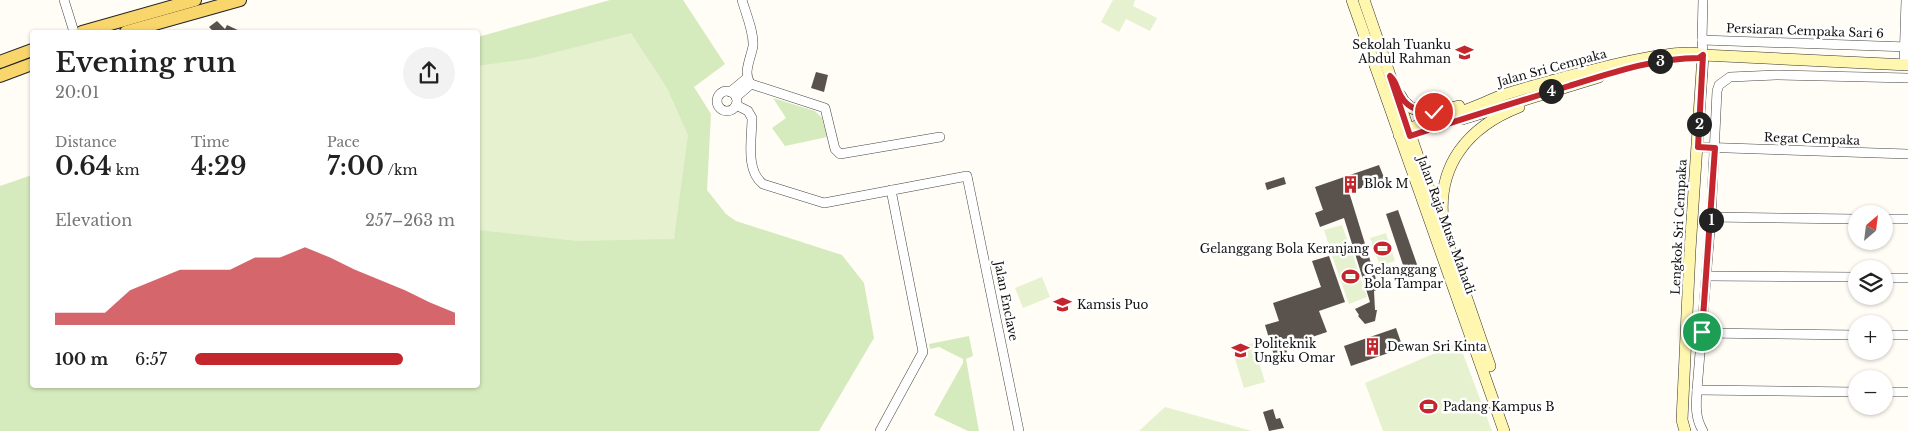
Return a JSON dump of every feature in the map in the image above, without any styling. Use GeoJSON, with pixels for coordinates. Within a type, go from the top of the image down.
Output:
{"type":"FeatureCollection","features":[{"type":"Feature","properties":{"kind":"main road"},"geometry":{"type":"LineString","coordinates":[[89,30],[195,0]]}},
{"type":"Feature","properties":{"kind":"main road"},"geometry":{"type":"LineString","coordinates":[[133,30],[240,0]]}},
{"type":"Feature","properties":{"kind":"main road","name":"Jalan Raja Musa Mahadi"},"geometry":{"type":"LineString","coordinates":[[1352,0],[1445,236],[1464,302]]}},
{"type":"Feature","properties":{"kind":"main road","name":"Jalan Raja Musa Mahadi"},"geometry":{"type":"LineString","coordinates":[[1364,0],[1390,76],[1405,133],[1473,328],[1513,431]]}},
{"type":"Feature","properties":{"kind":"main road"},"geometry":{"type":"LineString","coordinates":[[0,62],[30,51]]}},
{"type":"Feature","properties":{"kind":"main road","name":"Jalan Sri Cempaka"},"geometry":{"type":"LineString","coordinates":[[1405,133],[1485,102],[1552,81],[1650,57],[1685,52],[1775,60],[1906,65]]}},
{"type":"Feature","properties":{"kind":"main road","name":"Jalan Sri Cempaka"},"geometry":{"type":"LineString","coordinates":[[1405,133],[1640,65],[1674,59],[1699,58],[1703,55]]}},
{"type":"Feature","properties":{"kind":"main road","name":"Lengkok Sri Cempaka"},"geometry":{"type":"LineString","coordinates":[[1685,431],[1682,420],[1703,55]]}},
{"type":"Feature","properties":{"kind":"main road"},"geometry":{"type":"LineString","coordinates":[[0,76],[30,65]]}},
{"type":"Feature","properties":{"kind":"main road"},"geometry":{"type":"LineString","coordinates":[[1390,76],[1407,105],[1416,110],[1434,112],[1485,102]]}},
{"type":"Feature","properties":{"kind":"main road"},"geometry":{"type":"LineString","coordinates":[[1445,236],[1442,213],[1447,174],[1464,143],[1491,120],[1554,90]]}},
{"type":"Feature","properties":{"kind":"main road","name":"Jalan Raja Musa Mahadi"},"geometry":{"type":"LineString","coordinates":[[1473,328],[1504,431]]}},
{"type":"Feature","properties":{"kind":"street"},"geometry":{"type":"LineString","coordinates":[[64,0],[73,30]]}},
{"type":"Feature","properties":{"kind":"street"},"geometry":{"type":"LineString","coordinates":[[742,0],[753,44],[749,81],[734,98],[752,118],[752,170],[755,178],[763,184],[824,203],[891,190],[923,352],[880,431]]}},
{"type":"Feature","properties":{"kind":"street"},"geometry":{"type":"LineString","coordinates":[[1703,0],[1703,55]]}},
{"type":"Feature","properties":{"kind":"street"},"geometry":{"type":"LineString","coordinates":[[1906,0],[1906,65]]}},
{"type":"Feature","properties":{"kind":"street","name":"Persiaran Cempaka Sari 6"},"geometry":{"type":"LineString","coordinates":[[1702,40],[1906,47]]}},
{"type":"Feature","properties":{"kind":"street"},"geometry":{"type":"LineString","coordinates":[[1775,60],[1776,75]]}},
{"type":"Feature","properties":{"kind":"street"},"geometry":{"type":"LineString","coordinates":[[1703,431],[1696,412],[1697,390],[1711,217],[1717,91],[1719,85],[1730,77],[1776,75],[1908,78]]}},
{"type":"Feature","properties":{"kind":"street"},"geometry":{"type":"LineString","coordinates":[[749,81],[825,108],[835,149],[840,154],[940,137]]}},
{"type":"Feature","properties":{"kind":"street","name":"Regat Cempaka"},"geometry":{"type":"LineString","coordinates":[[1698,147],[1908,154]]}},
{"type":"Feature","properties":{"kind":"street","name":"Jalan Enclave"},"geometry":{"type":"LineString","coordinates":[[891,190],[967,176],[1019,431]]}},
{"type":"Feature","properties":{"kind":"street"},"geometry":{"type":"LineString","coordinates":[[1711,217],[1848,219]]}},
{"type":"Feature","properties":{"kind":"street"},"geometry":{"type":"LineString","coordinates":[[1893,219],[1908,219]]}},
{"type":"Feature","properties":{"kind":"street"},"geometry":{"type":"LineString","coordinates":[[1706,276],[1848,278]]}},
{"type":"Feature","properties":{"kind":"street"},"geometry":{"type":"LineString","coordinates":[[1893,278],[1908,278]]}},
{"type":"Feature","properties":{"kind":"street"},"geometry":{"type":"LineString","coordinates":[[1702,332],[1848,335]]}},
{"type":"Feature","properties":{"kind":"street"},"geometry":{"type":"LineString","coordinates":[[1893,335],[1908,335]]}},
{"type":"Feature","properties":{"kind":"street"},"geometry":{"type":"LineString","coordinates":[[1697,390],[1848,392]]}},
{"type":"Feature","properties":{"kind":"street"},"geometry":{"type":"LineString","coordinates":[[1893,392],[1908,392]]}},
{"type":"Feature","properties":{"kind":"green space"},"geometry":{"type":"Polygon","coordinates":[[[610,0],[683,0],[725,64],[694,87],[711,114],[707,190],[726,214],[736,221],[842,255],[864,283],[874,338],[819,431],[0,431],[0,186],[30,176],[30,388],[480,388],[480,36],[610,0]]]}},
{"type":"Feature","properties":{"kind":"green space"},"geometry":{"type":"Polygon","coordinates":[[[1113,0],[1135,0],[1133,6],[1157,18],[1150,31],[1126,19],[1119,32],[1101,22],[1113,0]]]}},
{"type":"Feature","properties":{"kind":"green space"},"geometry":{"type":"Polygon","coordinates":[[[631,33],[667,88],[688,135],[674,239],[577,241],[480,230],[480,66],[533,58],[631,33]]]}},
{"type":"Feature","properties":{"kind":"green space"},"geometry":{"type":"Polygon","coordinates":[[[773,98],[815,111],[822,118],[827,137],[785,146],[772,128],[786,118],[773,98]]]}},
{"type":"Feature","properties":{"kind":"green space"},"geometry":{"type":"Polygon","coordinates":[[[1342,225],[1350,248],[1332,254],[1324,230],[1342,225]]]}},
{"type":"Feature","properties":{"kind":"green space","name":"Gelanggang Bola Keranjang"},"geometry":{"type":"Polygon","coordinates":[[[1386,233],[1395,261],[1380,266],[1370,238],[1386,233]]]}},
{"type":"Feature","properties":{"kind":"green space","name":"Gelanggang Bola Tampar"},"geometry":{"type":"Polygon","coordinates":[[[1351,250],[1367,297],[1349,304],[1332,256],[1351,250]]]}},
{"type":"Feature","properties":{"kind":"green space"},"geometry":{"type":"Polygon","coordinates":[[[1042,277],[1050,297],[1023,308],[1015,288],[1042,277]]]}},
{"type":"Feature","properties":{"kind":"green space"},"geometry":{"type":"Polygon","coordinates":[[[969,336],[973,356],[966,359],[979,431],[968,431],[934,415],[963,363],[963,359],[939,347],[930,349],[929,344],[969,336]]]}},
{"type":"Feature","properties":{"kind":"green space"},"geometry":{"type":"Polygon","coordinates":[[[1253,343],[1265,382],[1244,388],[1232,349],[1253,343]]]}},
{"type":"Feature","properties":{"kind":"green space","name":"Padang Kampus B"},"geometry":{"type":"Polygon","coordinates":[[[1459,343],[1492,431],[1383,431],[1365,383],[1459,343]]]}},
{"type":"Feature","properties":{"kind":"green space"},"geometry":{"type":"Polygon","coordinates":[[[1165,407],[1252,431],[1139,431],[1165,407]]]}},
{"type":"Feature","properties":{"kind":"building"},"geometry":{"type":"Polygon","coordinates":[[[217,21],[225,29],[227,25],[238,30],[212,30],[209,27],[217,21]]]}},
{"type":"Feature","properties":{"kind":"building"},"geometry":{"type":"Polygon","coordinates":[[[816,72],[828,75],[824,92],[811,88],[816,72]]]}},
{"type":"Feature","properties":{"kind":"building"},"geometry":{"type":"Polygon","coordinates":[[[1379,165],[1385,180],[1349,192],[1379,289],[1374,291],[1375,310],[1377,310],[1375,321],[1365,324],[1355,309],[1370,302],[1344,218],[1320,227],[1315,213],[1323,210],[1315,187],[1379,165]]]}},
{"type":"Feature","properties":{"kind":"building"},"geometry":{"type":"Polygon","coordinates":[[[1284,177],[1286,184],[1267,190],[1265,183],[1284,177]]]}},
{"type":"Feature","properties":{"kind":"building"},"geometry":{"type":"Polygon","coordinates":[[[1398,210],[1420,273],[1407,277],[1386,214],[1398,210]]]}},
{"type":"Feature","properties":{"kind":"building"},"geometry":{"type":"Polygon","coordinates":[[[1329,256],[1345,302],[1319,311],[1327,332],[1285,346],[1289,358],[1276,362],[1265,325],[1279,321],[1273,303],[1321,287],[1312,261],[1329,256]]]}},
{"type":"Feature","properties":{"kind":"building","name":"Dewan Sri Kinta"},"geometry":{"type":"Polygon","coordinates":[[[1396,328],[1403,348],[1351,366],[1344,346],[1396,328]]]}},
{"type":"Feature","properties":{"kind":"building"},"geometry":{"type":"Polygon","coordinates":[[[1273,409],[1276,419],[1280,418],[1284,428],[1269,431],[1263,412],[1273,409]]]}},
{"type":"Feature","properties":{"kind":"place","name":"Sekolah Tuanku Abdul Rahman"},"geometry":{"type":"Point","coordinates":[1465,52]}},
{"type":"Feature","properties":{"kind":"place","name":"Blok M"},"geometry":{"type":"Point","coordinates":[1350,184]}},
{"type":"Feature","properties":{"kind":"place","name":"Gelanggang Bola Keranjang"},"geometry":{"type":"Point","coordinates":[1383,249]}},
{"type":"Feature","properties":{"kind":"place","name":"Gelanggang Bola Tampar"},"geometry":{"type":"Point","coordinates":[1350,277]}},
{"type":"Feature","properties":{"kind":"place","name":"Kamsis Puo"},"geometry":{"type":"Point","coordinates":[1063,305]}},
{"type":"Feature","properties":{"kind":"place","name":"Dewan Sri Kinta"},"geometry":{"type":"Point","coordinates":[1373,347]}},
{"type":"Feature","properties":{"kind":"place","name":"Politeknik Ungku Omar"},"geometry":{"type":"Point","coordinates":[1240,351]}},
{"type":"Feature","properties":{"kind":"place","name":"Padang Kampus B"},"geometry":{"type":"Point","coordinates":[1429,407]}},
{"type":"Feature","properties":{"kind":"route"},"geometry":{"type":"LineString","coordinates":[[1434,112],[1416,110],[1407,105],[1390,76],[1410,136],[1493,108],[1619,70],[1674,59],[1699,58],[1703,55],[1698,147],[1715,148],[1702,332]]}}]}
